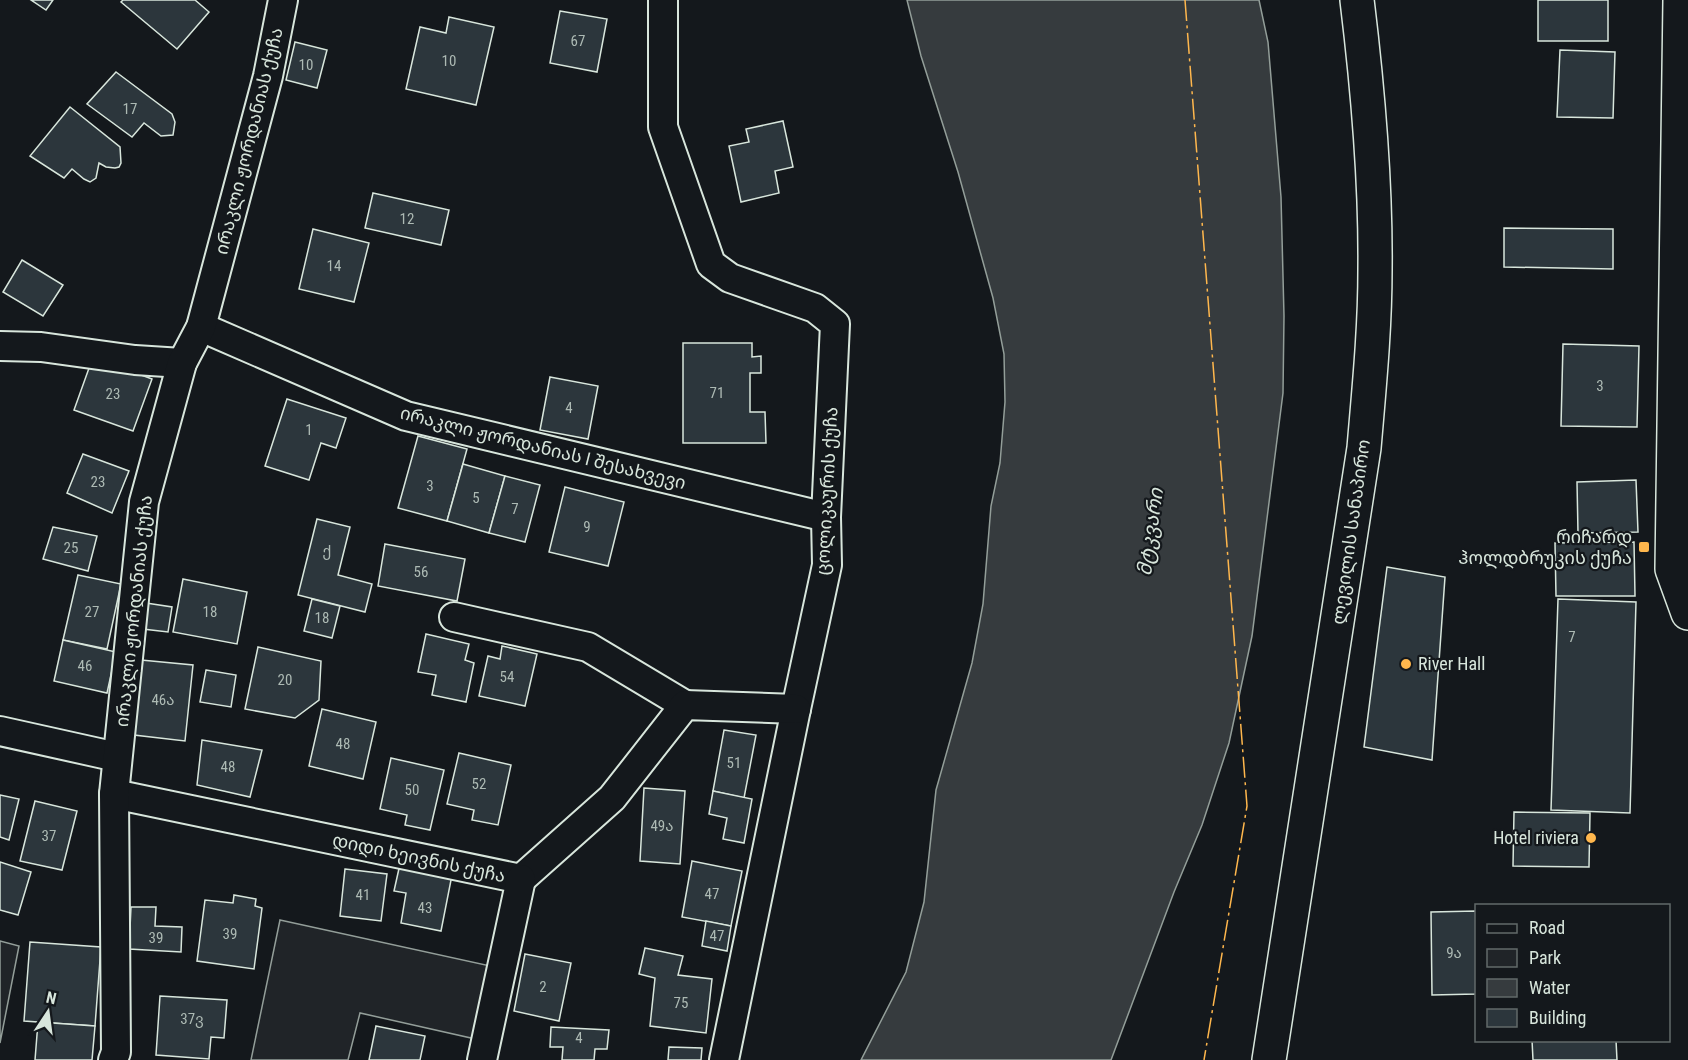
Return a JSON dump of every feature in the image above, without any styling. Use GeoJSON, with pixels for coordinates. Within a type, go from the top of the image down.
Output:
{"type":"FeatureCollection","features":[{"type":"Feature","properties":{"kind":"main road","name":"ლევილის სანაპირო"},"geometry":{"type":"LineString","coordinates":[[1269,1060],[1364,448],[1373,346],[1374,180],[1368,94],[1357,0]]}},
{"type":"Feature","properties":{"kind":"main road"},"geometry":{"type":"LineString","coordinates":[[1680,0],[1672,569],[1688,613]]}},
{"type":"Feature","properties":{"kind":"street","name":"ირაკლი ჟორდანიას ქუჩა"},"geometry":{"type":"LineString","coordinates":[[113,1060],[116,1052],[114,794],[144,502],[182,363],[201,327],[268,76],[284,0]]}},
{"type":"Feature","properties":{"kind":"street","name":"ცოლიკაურის ქუჩა"},"geometry":{"type":"LineString","coordinates":[[663,0],[663,127],[711,264],[730,278],[815,308],[835,324],[826,517],[827,565],[724,1060]]}},
{"type":"Feature","properties":{"kind":"street","name":"ირაკლი ჟორდანიას I შესახვევი"},"geometry":{"type":"LineString","coordinates":[[201,327],[406,416],[826,517]]}},
{"type":"Feature","properties":{"kind":"street"},"geometry":{"type":"LineString","coordinates":[[0,346],[41,347],[135,360],[182,363]]}},
{"type":"Feature","properties":{"kind":"street"},"geometry":{"type":"LineString","coordinates":[[454,617],[588,647],[685,705],[796,709]]}},
{"type":"Feature","properties":{"kind":"street","name":"დიდი ხეივნის ქუჩა"},"geometry":{"type":"LineString","coordinates":[[114,794],[521,879],[612,798],[685,705]]}},
{"type":"Feature","properties":{"kind":"street"},"geometry":{"type":"LineString","coordinates":[[0,731],[117,757]]}},
{"type":"Feature","properties":{"kind":"street"},"geometry":{"type":"LineString","coordinates":[[482,1060],[521,879]]}},
{"type":"Feature","properties":{"kind":"green space"},"geometry":{"type":"Polygon","coordinates":[[[280,920],[495,967],[480,1040],[360,1013],[348,1060],[251,1060],[280,920]]]}},
{"type":"Feature","properties":{"kind":"green space"},"geometry":{"type":"Polygon","coordinates":[[[0,941],[19,946],[0,1043],[0,941]]]}},
{"type":"Feature","properties":{"kind":"water","name":"მტკვარი"},"geometry":{"type":"Polygon","coordinates":[[[907,0],[1259,0],[1268,42],[1281,197],[1283,393],[1252,636],[1229,743],[1202,825],[1174,892],[1111,1060],[861,1060],[906,972],[924,902],[936,790],[972,663],[983,604],[991,506],[1000,463],[1005,402],[1004,354],[993,298],[958,172],[921,56],[907,0]]]}},
{"type":"Feature","properties":{"kind":"building"},"geometry":{"type":"Polygon","coordinates":[[[31,0],[53,0],[46,10],[31,0]]]}},
{"type":"Feature","properties":{"kind":"building"},"geometry":{"type":"Polygon","coordinates":[[[123,0],[195,0],[209,12],[177,49],[121,2],[123,0]]]}},
{"type":"Feature","properties":{"kind":"building"},"geometry":{"type":"Polygon","coordinates":[[[1538,0],[1608,0],[1608,41],[1538,41],[1538,0]]]}},
{"type":"Feature","properties":{"kind":"building"},"geometry":{"type":"Polygon","coordinates":[[[560,11],[607,19],[597,72],[550,63],[560,11]]]}},
{"type":"Feature","properties":{"kind":"building"},"geometry":{"type":"Polygon","coordinates":[[[449,17],[494,27],[476,105],[406,89],[420,27],[446,33],[449,17]]]}},
{"type":"Feature","properties":{"kind":"building"},"geometry":{"type":"Polygon","coordinates":[[[295,42],[327,50],[317,88],[286,80],[295,42]]]}},
{"type":"Feature","properties":{"kind":"building"},"geometry":{"type":"Polygon","coordinates":[[[1560,50],[1615,52],[1613,118],[1557,117],[1560,50]]]}},
{"type":"Feature","properties":{"kind":"building"},"geometry":{"type":"Polygon","coordinates":[[[116,72],[172,114],[175,122],[173,135],[161,136],[144,123],[132,137],[87,104],[116,72]]]}},
{"type":"Feature","properties":{"kind":"building"},"geometry":{"type":"Polygon","coordinates":[[[70,107],[120,147],[119,167],[106,167],[99,163],[96,178],[90,182],[72,169],[64,178],[30,156],[70,107]]]}},
{"type":"Feature","properties":{"kind":"building"},"geometry":{"type":"Polygon","coordinates":[[[783,121],[793,167],[775,171],[779,193],[741,202],[729,146],[749,142],[746,129],[783,121]]]}},
{"type":"Feature","properties":{"kind":"building"},"geometry":{"type":"Polygon","coordinates":[[[373,193],[449,210],[441,245],[365,228],[373,193]]]}},
{"type":"Feature","properties":{"kind":"building"},"geometry":{"type":"Polygon","coordinates":[[[1504,228],[1613,229],[1613,269],[1504,267],[1504,228]]]}},
{"type":"Feature","properties":{"kind":"building"},"geometry":{"type":"Polygon","coordinates":[[[313,229],[369,243],[354,302],[299,289],[313,229]]]}},
{"type":"Feature","properties":{"kind":"building"},"geometry":{"type":"Polygon","coordinates":[[[22,260],[63,285],[43,316],[3,292],[22,260]]]}},
{"type":"Feature","properties":{"kind":"building"},"geometry":{"type":"Polygon","coordinates":[[[683,343],[752,343],[752,357],[761,356],[761,373],[750,373],[750,412],[765,412],[766,443],[683,443],[683,343]]]}},
{"type":"Feature","properties":{"kind":"building"},"geometry":{"type":"Polygon","coordinates":[[[1563,344],[1639,346],[1637,427],[1561,426],[1563,344]]]}},
{"type":"Feature","properties":{"kind":"building"},"geometry":{"type":"Polygon","coordinates":[[[93,357],[152,379],[133,431],[74,410],[93,357]]]}},
{"type":"Feature","properties":{"kind":"building"},"geometry":{"type":"Polygon","coordinates":[[[550,377],[598,386],[588,439],[540,430],[550,377]]]}},
{"type":"Feature","properties":{"kind":"building"},"geometry":{"type":"Polygon","coordinates":[[[287,399],[346,418],[336,448],[321,443],[309,480],[265,466],[287,399]]]}},
{"type":"Feature","properties":{"kind":"building"},"geometry":{"type":"Polygon","coordinates":[[[418,436],[467,449],[447,521],[398,508],[418,436]]]}},
{"type":"Feature","properties":{"kind":"building"},"geometry":{"type":"Polygon","coordinates":[[[83,454],[129,471],[112,513],[67,493],[83,454]]]}},
{"type":"Feature","properties":{"kind":"building"},"geometry":{"type":"Polygon","coordinates":[[[463,464],[505,476],[489,533],[447,521],[463,464]]]}},
{"type":"Feature","properties":{"kind":"building"},"geometry":{"type":"Polygon","coordinates":[[[505,476],[540,485],[525,542],[489,533],[505,476]]]}},
{"type":"Feature","properties":{"kind":"building"},"geometry":{"type":"Polygon","coordinates":[[[1636,480],[1638,532],[1578,533],[1577,482],[1636,480]]]}},
{"type":"Feature","properties":{"kind":"building"},"geometry":{"type":"Polygon","coordinates":[[[565,487],[624,502],[608,566],[549,552],[565,487]]]}},
{"type":"Feature","properties":{"kind":"building"},"geometry":{"type":"Polygon","coordinates":[[[317,519],[350,527],[338,575],[372,584],[365,612],[298,595],[317,519]]]}},
{"type":"Feature","properties":{"kind":"building"},"geometry":{"type":"Polygon","coordinates":[[[53,527],[97,536],[88,571],[43,559],[53,527]]]}},
{"type":"Feature","properties":{"kind":"building"},"geometry":{"type":"Polygon","coordinates":[[[1634,542],[1635,596],[1556,596],[1555,543],[1634,542]]]}},
{"type":"Feature","properties":{"kind":"building"},"geometry":{"type":"Polygon","coordinates":[[[385,544],[465,559],[457,601],[378,586],[385,544]]]}},
{"type":"Feature","properties":{"kind":"building"},"geometry":{"type":"Polygon","coordinates":[[[1387,567],[1445,577],[1432,760],[1364,747],[1387,567]]]}},
{"type":"Feature","properties":{"kind":"building"},"geometry":{"type":"Polygon","coordinates":[[[78,575],[121,584],[107,649],[63,640],[78,575]]]}},
{"type":"Feature","properties":{"kind":"building"},"geometry":{"type":"Polygon","coordinates":[[[183,579],[247,592],[237,644],[173,632],[183,579]]]}},
{"type":"Feature","properties":{"kind":"building"},"geometry":{"type":"Polygon","coordinates":[[[312,599],[340,606],[332,638],[304,631],[312,599]]]}},
{"type":"Feature","properties":{"kind":"building"},"geometry":{"type":"Polygon","coordinates":[[[1558,599],[1636,602],[1630,813],[1551,810],[1558,599]]]}},
{"type":"Feature","properties":{"kind":"building"},"geometry":{"type":"Polygon","coordinates":[[[146,603],[172,607],[168,632],[143,629],[146,603]]]}},
{"type":"Feature","properties":{"kind":"building"},"geometry":{"type":"Polygon","coordinates":[[[426,634],[469,644],[465,660],[474,663],[466,702],[432,695],[436,675],[418,672],[426,634]]]}},
{"type":"Feature","properties":{"kind":"building"},"geometry":{"type":"Polygon","coordinates":[[[63,640],[116,652],[107,693],[54,681],[63,640]]]}},
{"type":"Feature","properties":{"kind":"building"},"geometry":{"type":"Polygon","coordinates":[[[502,646],[537,654],[525,706],[479,696],[488,656],[500,659],[502,646]]]}},
{"type":"Feature","properties":{"kind":"building"},"geometry":{"type":"Polygon","coordinates":[[[258,647],[321,661],[319,700],[295,718],[245,709],[258,647]]]}},
{"type":"Feature","properties":{"kind":"building"},"geometry":{"type":"Polygon","coordinates":[[[141,660],[193,665],[185,741],[134,735],[141,660]]]}},
{"type":"Feature","properties":{"kind":"building"},"geometry":{"type":"Polygon","coordinates":[[[206,670],[236,675],[231,707],[200,702],[206,670]]]}},
{"type":"Feature","properties":{"kind":"building"},"geometry":{"type":"Polygon","coordinates":[[[322,709],[376,722],[363,779],[309,766],[322,709]]]}},
{"type":"Feature","properties":{"kind":"building"},"geometry":{"type":"Polygon","coordinates":[[[724,730],[756,735],[744,798],[713,791],[724,730]]]}},
{"type":"Feature","properties":{"kind":"building"},"geometry":{"type":"Polygon","coordinates":[[[202,740],[262,750],[250,797],[197,785],[202,740]]]}},
{"type":"Feature","properties":{"kind":"building"},"geometry":{"type":"Polygon","coordinates":[[[459,753],[511,765],[498,825],[472,820],[474,810],[447,804],[459,753]]]}},
{"type":"Feature","properties":{"kind":"building"},"geometry":{"type":"Polygon","coordinates":[[[391,758],[444,770],[430,830],[405,825],[407,815],[380,809],[391,758]]]}},
{"type":"Feature","properties":{"kind":"building"},"geometry":{"type":"Polygon","coordinates":[[[644,788],[685,791],[680,864],[640,861],[644,788]]]}},
{"type":"Feature","properties":{"kind":"building"},"geometry":{"type":"Polygon","coordinates":[[[713,791],[752,799],[744,843],[723,839],[727,818],[709,814],[713,791]]]}},
{"type":"Feature","properties":{"kind":"building"},"geometry":{"type":"Polygon","coordinates":[[[0,795],[19,799],[9,840],[0,837],[0,795]]]}},
{"type":"Feature","properties":{"kind":"building"},"geometry":{"type":"Polygon","coordinates":[[[35,801],[77,811],[62,870],[20,861],[35,801]]]}},
{"type":"Feature","properties":{"kind":"building"},"geometry":{"type":"Polygon","coordinates":[[[1514,812],[1590,813],[1589,867],[1513,866],[1514,812]]]}},
{"type":"Feature","properties":{"kind":"building"},"geometry":{"type":"Polygon","coordinates":[[[692,861],[742,871],[731,926],[682,917],[692,861]]]}},
{"type":"Feature","properties":{"kind":"building"},"geometry":{"type":"Polygon","coordinates":[[[0,862],[31,872],[18,915],[0,910],[0,862]]]}},
{"type":"Feature","properties":{"kind":"building"},"geometry":{"type":"Polygon","coordinates":[[[400,864],[452,875],[441,931],[401,923],[406,893],[394,891],[400,864]]]}},
{"type":"Feature","properties":{"kind":"building"},"geometry":{"type":"Polygon","coordinates":[[[345,869],[387,874],[381,921],[340,916],[345,869]]]}},
{"type":"Feature","properties":{"kind":"building"},"geometry":{"type":"Polygon","coordinates":[[[234,895],[256,899],[255,906],[262,908],[254,969],[197,961],[205,900],[233,903],[234,895]]]}},
{"type":"Feature","properties":{"kind":"building"},"geometry":{"type":"Polygon","coordinates":[[[131,907],[156,907],[155,926],[182,927],[181,952],[129,949],[131,907]]]}},
{"type":"Feature","properties":{"kind":"building"},"geometry":{"type":"Polygon","coordinates":[[[1475,911],[1475,994],[1432,995],[1431,912],[1475,911]]]}},
{"type":"Feature","properties":{"kind":"building"},"geometry":{"type":"Polygon","coordinates":[[[706,921],[731,926],[727,951],[702,946],[706,921]]]}},
{"type":"Feature","properties":{"kind":"building"},"geometry":{"type":"Polygon","coordinates":[[[30,942],[101,947],[95,1026],[24,1021],[30,942]]]}},
{"type":"Feature","properties":{"kind":"building"},"geometry":{"type":"Polygon","coordinates":[[[645,948],[683,956],[678,975],[712,979],[706,1033],[650,1026],[655,978],[639,974],[645,948]]]}},
{"type":"Feature","properties":{"kind":"building"},"geometry":{"type":"Polygon","coordinates":[[[525,954],[571,963],[559,1021],[514,1011],[525,954]]]}},
{"type":"Feature","properties":{"kind":"building"},"geometry":{"type":"Polygon","coordinates":[[[160,996],[227,1000],[224,1038],[211,1037],[209,1059],[156,1055],[160,996]]]}},
{"type":"Feature","properties":{"kind":"building"},"geometry":{"type":"Polygon","coordinates":[[[38,1022],[95,1026],[92,1060],[35,1060],[38,1022]]]}},
{"type":"Feature","properties":{"kind":"building"},"geometry":{"type":"Polygon","coordinates":[[[376,1026],[425,1036],[420,1060],[369,1060],[376,1026]]]}},
{"type":"Feature","properties":{"kind":"building"},"geometry":{"type":"Polygon","coordinates":[[[551,1027],[609,1030],[607,1049],[595,1049],[594,1060],[562,1060],[563,1047],[550,1047],[551,1027]]]}},
{"type":"Feature","properties":{"kind":"building"},"geometry":{"type":"Polygon","coordinates":[[[1532,1042],[1616,1042],[1617,1060],[1533,1060],[1532,1042]]]}},
{"type":"Feature","properties":{"kind":"building"},"geometry":{"type":"Polygon","coordinates":[[[669,1047],[702,1048],[701,1060],[668,1060],[669,1047]]]}},
{"type":"Feature","properties":{"kind":"power"},"geometry":{"type":"LineString","coordinates":[[1185,0],[1247,806],[1204,1060]]}},
{"type":"Feature","properties":{"kind":"place","name":"რიჩარდ ჰოლდბრუკის ქუჩა"},"geometry":{"type":"Point","coordinates":[1644,547]}},
{"type":"Feature","properties":{"kind":"place","name":"River Hall"},"geometry":{"type":"Point","coordinates":[1406,664]}},
{"type":"Feature","properties":{"kind":"place","name":"Hotel riviera"},"geometry":{"type":"Point","coordinates":[1591,838]}}]}
